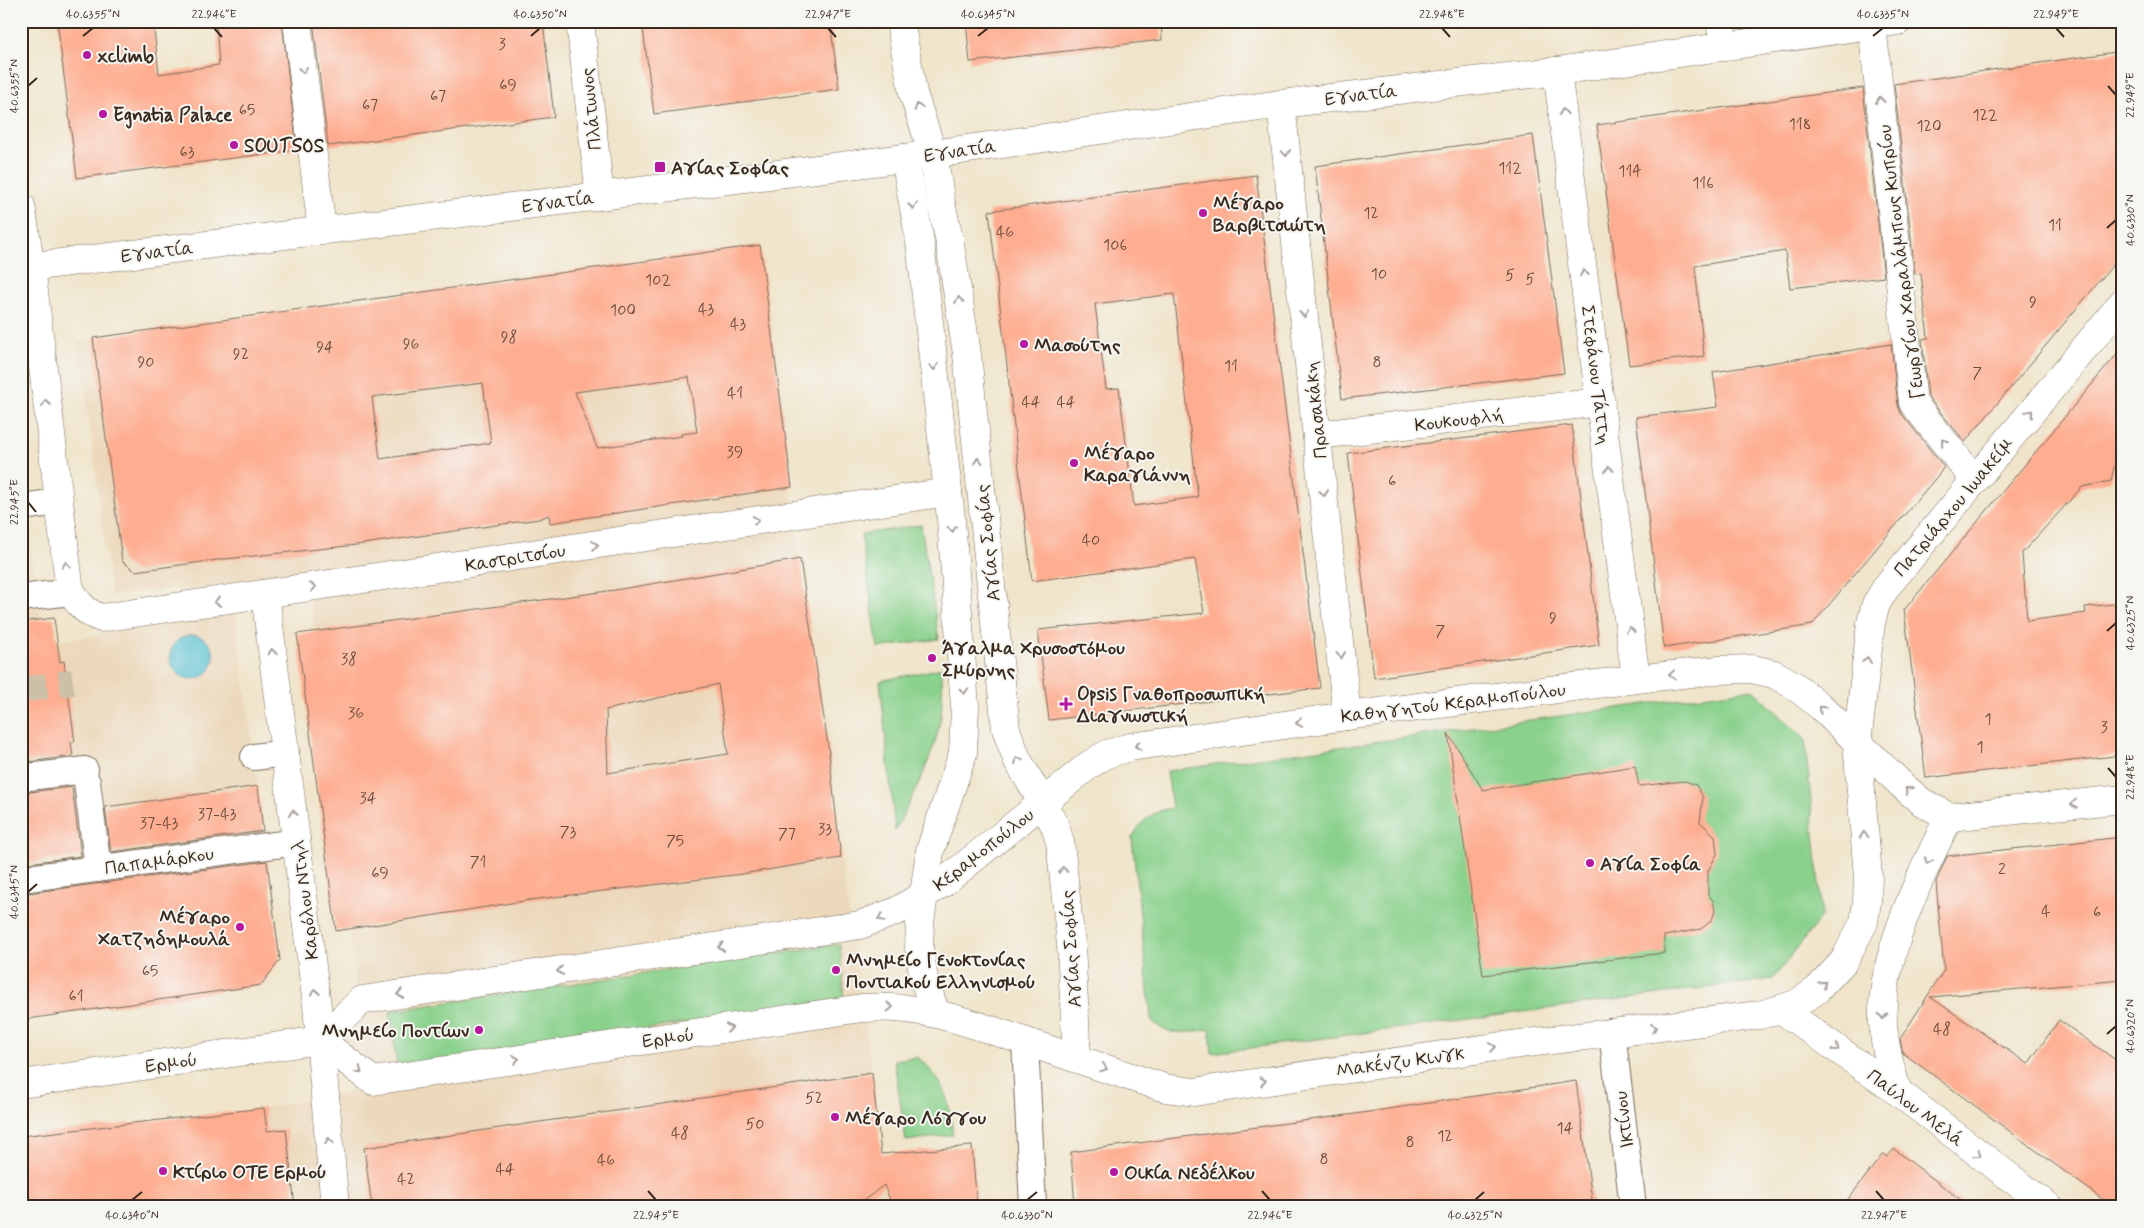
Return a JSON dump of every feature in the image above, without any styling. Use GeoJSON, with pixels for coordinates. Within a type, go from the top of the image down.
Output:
{"type":"FeatureCollection","features":[{"type":"Feature","properties":{"kind":"main road"},"geometry":{"type":"LineString","coordinates":[[297,21],[322,231]]}},
{"type":"Feature","properties":{"kind":"main road","name":"Πλάτωνος"},"geometry":{"type":"LineString","coordinates":[[580,21],[600,196]]}},
{"type":"Feature","properties":{"kind":"main road","name":"Αγίας Σοφίας"},"geometry":{"type":"LineString","coordinates":[[900,21],[914,93],[933,154],[949,238],[967,354],[1006,729],[1017,759],[1055,826],[1060,842],[1070,945],[1077,1058]]}},
{"type":"Feature","properties":{"kind":"main road","name":"Εγνατία"},"geometry":{"type":"LineString","coordinates":[[26,268],[905,158],[1281,104],[1557,71],[1722,34],[1885,23]]}},
{"type":"Feature","properties":{"kind":"main road","name":"Γεωργίου Χαραλάμπους Κυπρίου"},"geometry":{"type":"LineString","coordinates":[[1885,23],[1913,403],[1975,480]]}},
{"type":"Feature","properties":{"kind":"main road","name":"Στεφάνου Τάττη"},"geometry":{"type":"LineString","coordinates":[[1557,71],[1636,679]]}},
{"type":"Feature","properties":{"kind":"main road","name":"Πρασακάκη"},"geometry":{"type":"LineString","coordinates":[[1281,104],[1347,716]]}},
{"type":"Feature","properties":{"kind":"main road","name":"Αγίας Σοφίας"},"geometry":{"type":"LineString","coordinates":[[905,158],[920,242],[948,492],[962,667],[963,753],[930,851],[919,948],[924,980],[936,1013]]}},
{"type":"Feature","properties":{"kind":"main road"},"geometry":{"type":"LineString","coordinates":[[21,206],[26,268],[59,502],[78,600]]}},
{"type":"Feature","properties":{"kind":"main road","name":"Πατριάρχου Ιωακείμ"},"geometry":{"type":"LineString","coordinates":[[1782,1010],[1807,998],[1828,979],[1851,949],[1864,922],[1868,876],[1857,743],[1876,604],[1887,586],[2123,302]]}},
{"type":"Feature","properties":{"kind":"main road","name":"Κουκουφλή"},"geometry":{"type":"LineString","coordinates":[[1318,435],[1601,402]]}},
{"type":"Feature","properties":{"kind":"main road","name":"Καστριτσίου"},"geometry":{"type":"LineString","coordinates":[[78,600],[95,616],[104,619],[948,492]]}},
{"type":"Feature","properties":{"kind":"main road","name":"Καρόλου Ντηλ"},"geometry":{"type":"LineString","coordinates":[[265,594],[320,1040],[335,1207]]}},
{"type":"Feature","properties":{"kind":"main road","name":"Καθηγητού Κεραμοπούλου"},"geometry":{"type":"LineString","coordinates":[[1042,802],[1088,765],[1107,754],[1130,747],[1347,716],[1636,679],[1752,669],[1774,674],[1804,692],[1922,802],[1949,817]]}},
{"type":"Feature","properties":{"kind":"main road"},"geometry":{"type":"LineString","coordinates":[[1898,1092],[1884,1042],[1884,991],[1888,971],[1907,913],[1929,858],[1949,817],[2123,799]]}},
{"type":"Feature","properties":{"kind":"main road","name":"Κεραμοπούλου"},"geometry":{"type":"LineString","coordinates":[[924,896],[943,883],[1042,802]]}},
{"type":"Feature","properties":{"kind":"main road"},"geometry":{"type":"LineString","coordinates":[[320,1040],[362,1000],[840,930],[860,926],[884,917],[924,896]]}},
{"type":"Feature","properties":{"kind":"main road","name":"Ερμού"},"geometry":{"type":"LineString","coordinates":[[21,1084],[320,1040],[373,1080],[862,1008],[896,1007],[936,1013],[1025,1042]]}},
{"type":"Feature","properties":{"kind":"main road","name":"Μακένζυ Κινγκ"},"geometry":{"type":"LineString","coordinates":[[1025,1042],[1165,1088],[1194,1092],[1495,1047],[1760,1015],[1782,1010]]}},
{"type":"Feature","properties":{"kind":"main road","name":"Παύλου Μελά"},"geometry":{"type":"LineString","coordinates":[[1782,1010],[1898,1092],[2049,1207]]}},
{"type":"Feature","properties":{"kind":"street"},"geometry":{"type":"LineString","coordinates":[[21,507],[59,502]]}},
{"type":"Feature","properties":{"kind":"street"},"geometry":{"type":"LineString","coordinates":[[21,598],[78,600]]}},
{"type":"Feature","properties":{"kind":"street"},"geometry":{"type":"LineString","coordinates":[[254,757],[286,753]]}},
{"type":"Feature","properties":{"kind":"street"},"geometry":{"type":"LineString","coordinates":[[21,778],[86,776],[98,869]]}},
{"type":"Feature","properties":{"kind":"street","name":"Παπαμάρκου"},"geometry":{"type":"LineString","coordinates":[[21,879],[297,842]]}},
{"type":"Feature","properties":{"kind":"street","name":"Ικτίνου"},"geometry":{"type":"LineString","coordinates":[[1612,1032],[1633,1207]]}},
{"type":"Feature","properties":{"kind":"street"},"geometry":{"type":"LineString","coordinates":[[1025,1042],[1033,1207]]}},
{"type":"Feature","properties":{"kind":"shaded area"},"geometry":{"type":"Polygon","coordinates":[[[760,245],[800,559],[828,745],[841,858],[872,1073],[881,1154],[972,1146],[977,1207],[21,1207],[21,1137],[264,1108],[368,1089],[308,577],[111,595],[79,342],[760,245]]]}},
{"type":"Feature","properties":{"kind":"shaded area"},"geometry":{"type":"Polygon","coordinates":[[[21,461],[41,619],[54,618],[57,641],[236,614],[280,960],[261,985],[21,1020],[21,461]]]}},
{"type":"Feature","properties":{"kind":"green space"},"geometry":{"type":"Polygon","coordinates":[[[921,525],[939,639],[878,648],[861,534],[921,525]]]}},
{"type":"Feature","properties":{"kind":"green space"},"geometry":{"type":"Polygon","coordinates":[[[942,668],[942,708],[934,744],[923,774],[895,831],[880,681],[942,668]]]}},
{"type":"Feature","properties":{"kind":"green space"},"geometry":{"type":"Polygon","coordinates":[[[1752,689],[1805,739],[1822,916],[1773,979],[1212,1053],[1210,1029],[1178,1033],[1170,1032],[1157,1025],[1151,1019],[1132,838],[1143,822],[1153,814],[1172,808],[1167,771],[1752,689]]]}},
{"type":"Feature","properties":{"kind":"green space"},"geometry":{"type":"Polygon","coordinates":[[[839,944],[844,999],[397,1067],[390,1011],[839,944]]]}},
{"type":"Feature","properties":{"kind":"green space"},"geometry":{"type":"Polygon","coordinates":[[[918,1057],[941,1084],[947,1100],[953,1135],[906,1141],[894,1060],[918,1057]]]}},
{"type":"Feature","properties":{"kind":"water"},"geometry":{"type":"Polygon","coordinates":[[[196,635],[208,641],[213,649],[213,665],[208,673],[200,678],[188,679],[176,673],[171,665],[170,653],[176,641],[184,636],[196,635]]]}},
{"type":"Feature","properties":{"kind":"building"},"geometry":{"type":"Polygon","coordinates":[[[57,21],[153,21],[159,74],[219,65],[216,21],[282,21],[297,150],[77,178],[57,21]]]}},
{"type":"Feature","properties":{"kind":"building"},"geometry":{"type":"Polygon","coordinates":[[[313,21],[543,21],[554,117],[328,146],[313,21]]]}},
{"type":"Feature","properties":{"kind":"building"},"geometry":{"type":"Polygon","coordinates":[[[642,21],[830,21],[839,89],[654,114],[642,21]]]}},
{"type":"Feature","properties":{"kind":"building"},"geometry":{"type":"Polygon","coordinates":[[[966,21],[1161,21],[1162,40],[970,62],[966,21]]]}},
{"type":"Feature","properties":{"kind":"building"},"geometry":{"type":"Polygon","coordinates":[[[2123,51],[2123,253],[1965,442],[1928,397],[1922,339],[1928,338],[1921,273],[1915,274],[1894,84],[2123,51]]]}},
{"type":"Feature","properties":{"kind":"building"},"geometry":{"type":"Polygon","coordinates":[[[1863,88],[1884,277],[1790,288],[1785,251],[1695,266],[1704,356],[1629,365],[1597,125],[1863,88]]]}},
{"type":"Feature","properties":{"kind":"building"},"geometry":{"type":"Polygon","coordinates":[[[1533,135],[1564,373],[1342,399],[1315,166],[1533,135]]]}},
{"type":"Feature","properties":{"kind":"building"},"geometry":{"type":"Polygon","coordinates":[[[1256,175],[1320,688],[1049,720],[1038,630],[1204,613],[1195,559],[1032,581],[989,211],[1256,175]],[[1174,294],[1095,304],[1106,389],[1119,388],[1134,506],[1198,497],[1174,294]]]}},
{"type":"Feature","properties":{"kind":"building"},"geometry":{"type":"Polygon","coordinates":[[[760,245],[792,487],[550,523],[549,515],[539,519],[356,545],[135,571],[122,561],[93,338],[760,245]],[[689,377],[575,392],[597,448],[682,436],[681,434],[697,432],[689,377]],[[483,383],[372,397],[380,459],[491,443],[483,383]]]}},
{"type":"Feature","properties":{"kind":"building"},"geometry":{"type":"Polygon","coordinates":[[[1891,344],[1898,405],[1901,413],[1944,467],[1939,474],[1812,625],[1664,648],[1636,417],[1718,407],[1713,372],[1891,344]]]}},
{"type":"Feature","properties":{"kind":"building"},"geometry":{"type":"Polygon","coordinates":[[[2123,347],[2123,440],[2120,441],[2111,481],[2082,487],[2022,553],[2027,621],[2086,613],[2085,607],[2123,603],[2123,755],[1926,778],[1904,610],[2123,347]]]}},
{"type":"Feature","properties":{"kind":"building"},"geometry":{"type":"Polygon","coordinates":[[[1572,425],[1599,645],[1374,678],[1348,453],[1572,425]]]}},
{"type":"Feature","properties":{"kind":"building"},"geometry":{"type":"Polygon","coordinates":[[[800,559],[828,745],[841,858],[742,874],[530,900],[336,931],[297,634],[615,590],[800,559]],[[718,684],[606,710],[608,773],[728,754],[718,684]]]}},
{"type":"Feature","properties":{"kind":"building"},"geometry":{"type":"Polygon","coordinates":[[[54,618],[60,662],[64,661],[75,742],[71,742],[73,756],[21,763],[21,622],[54,618]]]}},
{"type":"Feature","properties":{"kind":"building","name":"Αγία Σοφία"},"geometry":{"type":"Polygon","coordinates":[[[1448,733],[1483,790],[1635,766],[1639,786],[1685,781],[1696,785],[1703,797],[1700,822],[1715,836],[1717,854],[1708,871],[1708,894],[1713,901],[1715,911],[1712,920],[1701,929],[1664,936],[1664,953],[1483,975],[1448,733]]]}},
{"type":"Feature","properties":{"kind":"building"},"geometry":{"type":"Polygon","coordinates":[[[258,786],[263,831],[111,852],[105,807],[258,786]]]}},
{"type":"Feature","properties":{"kind":"building"},"geometry":{"type":"Polygon","coordinates":[[[72,787],[81,856],[21,864],[21,793],[72,787]]]}},
{"type":"Feature","properties":{"kind":"building"},"geometry":{"type":"Polygon","coordinates":[[[2123,837],[2123,980],[1930,997],[2028,1064],[2059,1020],[2123,1065],[2123,1207],[2113,1207],[1903,1053],[1900,1039],[1944,970],[1936,882],[1947,856],[2123,837]]]}},
{"type":"Feature","properties":{"kind":"building"},"geometry":{"type":"Polygon","coordinates":[[[267,861],[280,960],[261,985],[21,1020],[21,894],[267,861]]]}},
{"type":"Feature","properties":{"kind":"building"},"geometry":{"type":"Polygon","coordinates":[[[872,1073],[881,1154],[972,1146],[977,1207],[893,1207],[884,1185],[855,1207],[372,1207],[364,1148],[872,1073]]]}},
{"type":"Feature","properties":{"kind":"building"},"geometry":{"type":"Polygon","coordinates":[[[1576,1081],[1593,1207],[1501,1207],[1500,1202],[1465,1207],[1075,1207],[1071,1152],[1355,1114],[1576,1081]]]}},
{"type":"Feature","properties":{"kind":"building","name":"Κτίριο ΟΤΕ Ερμού"},"geometry":{"type":"Polygon","coordinates":[[[264,1108],[267,1131],[286,1129],[295,1207],[21,1207],[21,1136],[264,1108]]]}},
{"type":"Feature","properties":{"kind":"building"},"geometry":{"type":"Polygon","coordinates":[[[1894,1149],[1970,1207],[1842,1207],[1883,1154],[1887,1157],[1894,1149]]]}},
{"type":"Feature","properties":{"kind":"tunnel"},"geometry":{"type":"LineString","coordinates":[[21,690],[73,682]]}},
{"type":"Feature","properties":{"kind":"place","name":"xclimb"},"geometry":{"type":"Point","coordinates":[87,55]}},
{"type":"Feature","properties":{"kind":"place","name":"Egnatia Palace"},"geometry":{"type":"Point","coordinates":[103,114]}},
{"type":"Feature","properties":{"kind":"place","name":"SOUTSOS"},"geometry":{"type":"Point","coordinates":[234,145]}},
{"type":"Feature","properties":{"kind":"place","name":"Αγίας Σοφίας"},"geometry":{"type":"Point","coordinates":[660,167]}},
{"type":"Feature","properties":{"kind":"place","name":"Μέγαρο Βαρβιτσιώτη"},"geometry":{"type":"Point","coordinates":[1203,213]}},
{"type":"Feature","properties":{"kind":"place","name":"Μασούτης"},"geometry":{"type":"Point","coordinates":[1024,344]}},
{"type":"Feature","properties":{"kind":"place","name":"Μέγαρο Καραγιάννη"},"geometry":{"type":"Point","coordinates":[1074,463]}},
{"type":"Feature","properties":{"kind":"place","name":"Άγαλμα Χρυσοστόμου Σμύρνης"},"geometry":{"type":"Point","coordinates":[932,658]}},
{"type":"Feature","properties":{"kind":"place","name":"Opsis Γναθοπροσωπική Διαγνωστική"},"geometry":{"type":"Point","coordinates":[1066,704]}},
{"type":"Feature","properties":{"kind":"place","name":"Αγία Σοφία"},"geometry":{"type":"Point","coordinates":[1590,863]}},
{"type":"Feature","properties":{"kind":"place","name":"Μέγαρο Χατζηδημουλά"},"geometry":{"type":"Point","coordinates":[240,927]}},
{"type":"Feature","properties":{"kind":"place","name":"Μνημείο Γενοκτονίας Ποντιακού Ελληνισμού"},"geometry":{"type":"Point","coordinates":[836,970]}},
{"type":"Feature","properties":{"kind":"place","name":"Μνημείο Ποντίων"},"geometry":{"type":"Point","coordinates":[479,1030]}},
{"type":"Feature","properties":{"kind":"place","name":"Μέγαρο Λόγγου"},"geometry":{"type":"Point","coordinates":[835,1117]}},
{"type":"Feature","properties":{"kind":"place","name":"Κτίριο ΟΤΕ Ερμού"},"geometry":{"type":"Point","coordinates":[163,1171]}},
{"type":"Feature","properties":{"kind":"place","name":"Οικία Νεδέλκου"},"geometry":{"type":"Point","coordinates":[1114,1172]}}]}
